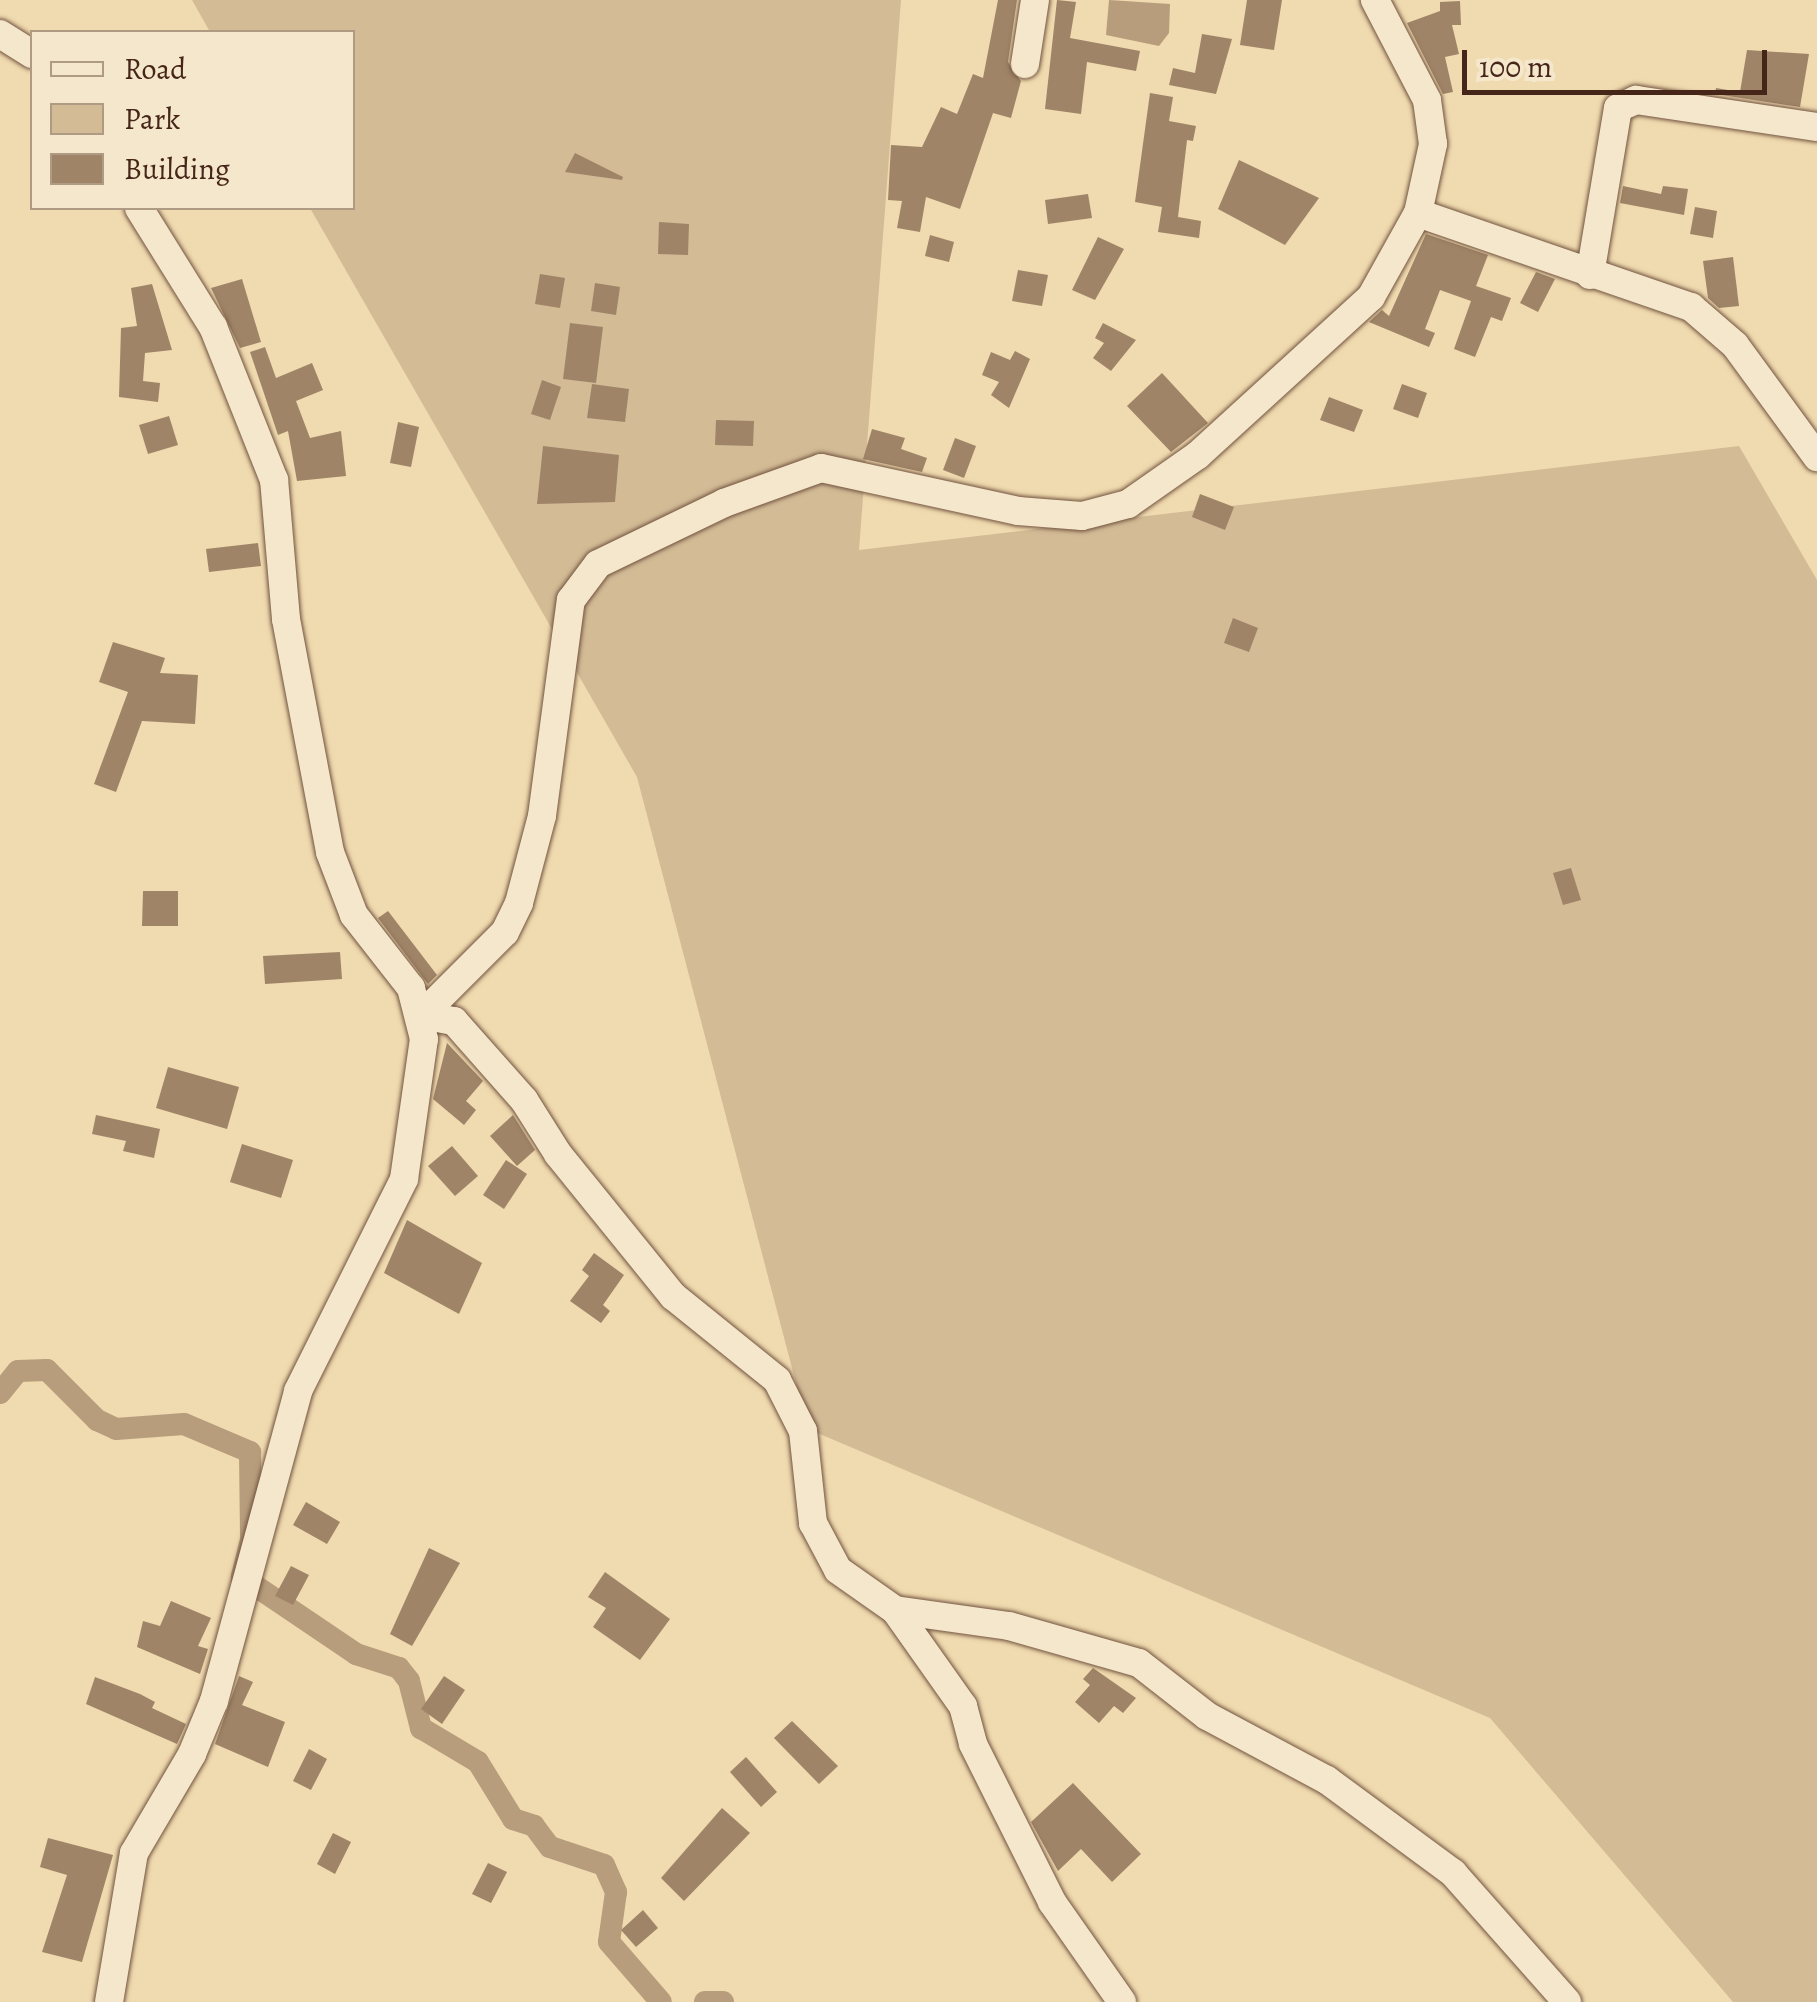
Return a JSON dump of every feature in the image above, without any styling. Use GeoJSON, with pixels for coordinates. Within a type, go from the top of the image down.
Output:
{"type":"FeatureCollection","features":[{"type":"Feature","properties":{"kind":"street"},"geometry":{"type":"LineString","coordinates":[[1024,64],[1035,0]]}},
{"type":"Feature","properties":{"kind":"street"},"geometry":{"type":"LineString","coordinates":[[422,1015],[505,932],[519,903],[542,816],[570,600],[598,564],[724,503],[821,468],[1018,511],[1082,516],[1128,504],[1198,455],[1371,297],[1418,213],[1433,144],[1427,100],[1375,0]]}},
{"type":"Feature","properties":{"kind":"street"},"geometry":{"type":"LineString","coordinates":[[0,34],[30,53]]}},
{"type":"Feature","properties":{"kind":"street"},"geometry":{"type":"LineString","coordinates":[[1590,275],[1618,108],[1636,100],[1817,127]]}},
{"type":"Feature","properties":{"kind":"street"},"geometry":{"type":"LineString","coordinates":[[109,2002],[134,1853],[192,1754],[255,1562],[298,1390],[404,1179],[422,1015],[410,988],[354,915],[330,852],[286,619],[274,480],[213,328],[140,210]]}},
{"type":"Feature","properties":{"kind":"street"},"geometry":{"type":"LineString","coordinates":[[1418,213],[1590,275],[1634,283],[1690,307],[1735,345],[1817,456]]}},
{"type":"Feature","properties":{"kind":"street"},"geometry":{"type":"LineString","coordinates":[[422,1015],[454,1021],[524,1100],[558,1154],[672,1296],[777,1380],[803,1431],[813,1523],[838,1570],[895,1610],[962,1706],[973,1744],[1044,1888],[1122,2002]]}},
{"type":"Feature","properties":{"kind":"street"},"geometry":{"type":"LineString","coordinates":[[895,1610],[1009,1626],[1139,1663],[1208,1716],[1327,1780],[1453,1873],[1567,2002]]}},
{"type":"Feature","properties":{"kind":"green space"},"geometry":{"type":"Polygon","coordinates":[[[192,0],[901,0],[859,550],[1739,446],[1817,580],[1817,2002],[1733,2002],[1490,1718],[808,1429],[637,777],[311,210],[355,210],[355,30],[209,30],[192,0]]]}},
{"type":"Feature","properties":{"kind":"shaded area"},"geometry":{"type":"Polygon","coordinates":[[[1109,0],[1170,4],[1169,33],[1159,46],[1106,35],[1109,0]]]}},
{"type":"Feature","properties":{"kind":"building"},"geometry":{"type":"Polygon","coordinates":[[[998,0],[1017,0],[1008,62],[1021,81],[1011,118],[993,113],[960,209],[926,197],[920,232],[897,228],[902,201],[888,200],[891,145],[922,147],[941,107],[957,114],[973,74],[983,78],[998,0]]]}},
{"type":"Feature","properties":{"kind":"building"},"geometry":{"type":"Polygon","coordinates":[[[1057,0],[1076,2],[1070,38],[1140,51],[1136,71],[1087,62],[1081,114],[1045,109],[1057,0]]]}},
{"type":"Feature","properties":{"kind":"building"},"geometry":{"type":"Polygon","coordinates":[[[1247,0],[1282,0],[1274,50],[1240,45],[1247,0]]]}},
{"type":"Feature","properties":{"kind":"building"},"geometry":{"type":"Polygon","coordinates":[[[1460,1],[1461,25],[1452,25],[1459,54],[1445,57],[1453,92],[1443,94],[1407,23],[1440,11],[1440,2],[1460,1]]]}},
{"type":"Feature","properties":{"kind":"building"},"geometry":{"type":"Polygon","coordinates":[[[1202,34],[1232,39],[1216,94],[1169,85],[1173,68],[1195,73],[1202,34]]]}},
{"type":"Feature","properties":{"kind":"building"},"geometry":{"type":"Polygon","coordinates":[[[1747,50],[1809,54],[1800,107],[1715,94],[1716,88],[1740,92],[1747,50]]]}},
{"type":"Feature","properties":{"kind":"building"},"geometry":{"type":"Polygon","coordinates":[[[1150,93],[1173,97],[1169,121],[1196,126],[1193,141],[1187,140],[1178,217],[1201,221],[1199,238],[1158,232],[1162,207],[1135,202],[1150,93]]]}},
{"type":"Feature","properties":{"kind":"building"},"geometry":{"type":"Polygon","coordinates":[[[575,153],[623,177],[622,180],[565,172],[575,153]]]}},
{"type":"Feature","properties":{"kind":"building"},"geometry":{"type":"Polygon","coordinates":[[[1239,160],[1319,198],[1285,245],[1218,209],[1239,160]]]}},
{"type":"Feature","properties":{"kind":"building"},"geometry":{"type":"Polygon","coordinates":[[[1623,186],[1661,194],[1663,186],[1688,189],[1684,215],[1620,203],[1623,186]]]}},
{"type":"Feature","properties":{"kind":"building"},"geometry":{"type":"Polygon","coordinates":[[[1088,194],[1092,218],[1048,224],[1045,200],[1088,194]]]}},
{"type":"Feature","properties":{"kind":"building"},"geometry":{"type":"Polygon","coordinates":[[[1695,207],[1717,211],[1713,238],[1690,234],[1695,207]]]}},
{"type":"Feature","properties":{"kind":"building"},"geometry":{"type":"Polygon","coordinates":[[[659,222],[689,224],[688,255],[658,254],[659,222]]]}},
{"type":"Feature","properties":{"kind":"building"},"geometry":{"type":"Polygon","coordinates":[[[1426,234],[1488,255],[1476,286],[1511,298],[1502,321],[1491,317],[1475,357],[1454,349],[1471,301],[1440,290],[1425,329],[1435,333],[1429,347],[1369,322],[1382,310],[1389,316],[1426,234]]]}},
{"type":"Feature","properties":{"kind":"building"},"geometry":{"type":"Polygon","coordinates":[[[930,235],[954,242],[949,262],[925,256],[930,235]]]}},
{"type":"Feature","properties":{"kind":"building"},"geometry":{"type":"Polygon","coordinates":[[[1098,237],[1124,249],[1095,300],[1072,290],[1098,237]]]}},
{"type":"Feature","properties":{"kind":"building"},"geometry":{"type":"Polygon","coordinates":[[[1733,257],[1739,306],[1719,308],[1708,298],[1703,261],[1733,257]]]}},
{"type":"Feature","properties":{"kind":"building"},"geometry":{"type":"Polygon","coordinates":[[[1018,270],[1048,275],[1042,306],[1012,301],[1018,270]]]}},
{"type":"Feature","properties":{"kind":"building"},"geometry":{"type":"Polygon","coordinates":[[[1536,272],[1555,279],[1538,312],[1520,303],[1536,272]]]}},
{"type":"Feature","properties":{"kind":"building"},"geometry":{"type":"Polygon","coordinates":[[[540,274],[565,278],[560,308],[535,304],[540,274]]]}},
{"type":"Feature","properties":{"kind":"building"},"geometry":{"type":"Polygon","coordinates":[[[242,279],[261,342],[240,348],[211,288],[242,279]]]}},
{"type":"Feature","properties":{"kind":"building"},"geometry":{"type":"Polygon","coordinates":[[[595,283],[620,287],[616,315],[591,311],[595,283]]]}},
{"type":"Feature","properties":{"kind":"building"},"geometry":{"type":"Polygon","coordinates":[[[152,284],[172,350],[145,353],[143,381],[160,383],[158,402],[119,397],[121,328],[137,326],[131,288],[152,284]]]}},
{"type":"Feature","properties":{"kind":"building"},"geometry":{"type":"Polygon","coordinates":[[[570,323],[603,327],[596,383],[563,379],[570,323]]]}},
{"type":"Feature","properties":{"kind":"building"},"geometry":{"type":"Polygon","coordinates":[[[1103,323],[1136,340],[1111,371],[1093,358],[1104,343],[1095,338],[1103,323]]]}},
{"type":"Feature","properties":{"kind":"building"},"geometry":{"type":"Polygon","coordinates":[[[265,347],[276,378],[312,363],[323,390],[296,401],[310,438],[341,431],[346,476],[297,481],[288,431],[278,435],[250,352],[265,347]]]}},
{"type":"Feature","properties":{"kind":"building"},"geometry":{"type":"Polygon","coordinates":[[[1015,351],[1030,359],[1009,408],[991,395],[999,382],[982,375],[991,352],[1010,360],[1015,351]]]}},
{"type":"Feature","properties":{"kind":"building"},"geometry":{"type":"Polygon","coordinates":[[[1162,373],[1208,423],[1171,452],[1127,406],[1162,373]]]}},
{"type":"Feature","properties":{"kind":"building"},"geometry":{"type":"Polygon","coordinates":[[[542,380],[561,387],[550,420],[531,414],[542,380]]]}},
{"type":"Feature","properties":{"kind":"building"},"geometry":{"type":"Polygon","coordinates":[[[592,384],[629,389],[625,422],[587,418],[592,384]]]}},
{"type":"Feature","properties":{"kind":"building"},"geometry":{"type":"Polygon","coordinates":[[[1402,384],[1427,393],[1418,418],[1393,409],[1402,384]]]}},
{"type":"Feature","properties":{"kind":"building"},"geometry":{"type":"Polygon","coordinates":[[[1329,397],[1363,410],[1354,432],[1320,420],[1329,397]]]}},
{"type":"Feature","properties":{"kind":"building"},"geometry":{"type":"Polygon","coordinates":[[[169,416],[178,445],[148,454],[139,425],[169,416]]]}},
{"type":"Feature","properties":{"kind":"building"},"geometry":{"type":"Polygon","coordinates":[[[716,420],[754,421],[753,446],[715,445],[716,420]]]}},
{"type":"Feature","properties":{"kind":"building"},"geometry":{"type":"Polygon","coordinates":[[[398,422],[419,427],[411,467],[390,463],[398,422]]]}},
{"type":"Feature","properties":{"kind":"building"},"geometry":{"type":"Polygon","coordinates":[[[872,429],[905,438],[901,449],[927,458],[922,472],[863,459],[872,429]]]}},
{"type":"Feature","properties":{"kind":"building"},"geometry":{"type":"Polygon","coordinates":[[[955,438],[976,446],[964,478],[943,470],[955,438]]]}},
{"type":"Feature","properties":{"kind":"building"},"geometry":{"type":"Polygon","coordinates":[[[543,446],[619,455],[615,502],[537,504],[543,446]]]}},
{"type":"Feature","properties":{"kind":"building"},"geometry":{"type":"Polygon","coordinates":[[[1200,494],[1234,507],[1225,530],[1192,517],[1200,494]]]}},
{"type":"Feature","properties":{"kind":"building"},"geometry":{"type":"Polygon","coordinates":[[[258,543],[261,566],[209,572],[206,549],[258,543]]]}},
{"type":"Feature","properties":{"kind":"building"},"geometry":{"type":"Polygon","coordinates":[[[1233,618],[1258,628],[1249,652],[1224,643],[1233,618]]]}},
{"type":"Feature","properties":{"kind":"building"},"geometry":{"type":"Polygon","coordinates":[[[113,642],[165,658],[160,673],[198,675],[195,724],[142,721],[116,792],[94,784],[128,692],[99,682],[113,642]]]}},
{"type":"Feature","properties":{"kind":"building"},"geometry":{"type":"Polygon","coordinates":[[[1571,868],[1581,900],[1563,905],[1553,873],[1571,868]]]}},
{"type":"Feature","properties":{"kind":"building"},"geometry":{"type":"Polygon","coordinates":[[[143,891],[178,891],[178,926],[142,926],[143,891]]]}},
{"type":"Feature","properties":{"kind":"building"},"geometry":{"type":"Polygon","coordinates":[[[388,911],[437,975],[428,984],[378,918],[388,911]]]}},
{"type":"Feature","properties":{"kind":"building"},"geometry":{"type":"Polygon","coordinates":[[[340,952],[342,979],[265,984],[263,956],[340,952]]]}},
{"type":"Feature","properties":{"kind":"building"},"geometry":{"type":"Polygon","coordinates":[[[447,1043],[483,1081],[466,1101],[476,1110],[464,1125],[433,1099],[447,1043]]]}},
{"type":"Feature","properties":{"kind":"building"},"geometry":{"type":"Polygon","coordinates":[[[168,1067],[239,1087],[227,1129],[156,1108],[168,1067]]]}},
{"type":"Feature","properties":{"kind":"building"},"geometry":{"type":"Polygon","coordinates":[[[96,1115],[160,1129],[154,1158],[123,1151],[126,1141],[92,1134],[96,1115]]]}},
{"type":"Feature","properties":{"kind":"building"},"geometry":{"type":"Polygon","coordinates":[[[513,1115],[535,1150],[517,1166],[490,1136],[513,1115]]]}},
{"type":"Feature","properties":{"kind":"building"},"geometry":{"type":"Polygon","coordinates":[[[242,1144],[293,1160],[281,1198],[230,1182],[242,1144]]]}},
{"type":"Feature","properties":{"kind":"building"},"geometry":{"type":"Polygon","coordinates":[[[452,1146],[478,1176],[455,1196],[428,1166],[452,1146]]]}},
{"type":"Feature","properties":{"kind":"building"},"geometry":{"type":"Polygon","coordinates":[[[506,1160],[527,1174],[504,1209],[483,1195],[506,1160]]]}},
{"type":"Feature","properties":{"kind":"building"},"geometry":{"type":"Polygon","coordinates":[[[407,1220],[482,1263],[459,1314],[384,1273],[407,1220]]]}},
{"type":"Feature","properties":{"kind":"building"},"geometry":{"type":"Polygon","coordinates":[[[594,1253],[624,1275],[603,1305],[610,1311],[601,1323],[570,1301],[589,1276],[582,1270],[594,1253]]]}},
{"type":"Feature","properties":{"kind":"building"},"geometry":{"type":"Polygon","coordinates":[[[306,1502],[340,1522],[327,1544],[293,1525],[306,1502]]]}},
{"type":"Feature","properties":{"kind":"building"},"geometry":{"type":"Polygon","coordinates":[[[429,1548],[460,1563],[412,1646],[390,1634],[429,1548]]]}},
{"type":"Feature","properties":{"kind":"building"},"geometry":{"type":"Polygon","coordinates":[[[291,1566],[309,1575],[293,1605],[275,1596],[291,1566]]]}},
{"type":"Feature","properties":{"kind":"building"},"geometry":{"type":"Polygon","coordinates":[[[605,1572],[670,1619],[640,1660],[593,1627],[606,1608],[588,1597],[605,1572]]]}},
{"type":"Feature","properties":{"kind":"building"},"geometry":{"type":"Polygon","coordinates":[[[171,1601],[211,1618],[198,1646],[208,1649],[200,1674],[137,1647],[143,1621],[160,1626],[171,1601]]]}},
{"type":"Feature","properties":{"kind":"building"},"geometry":{"type":"Polygon","coordinates":[[[1093,1668],[1136,1698],[1123,1713],[1114,1706],[1099,1723],[1075,1702],[1090,1685],[1083,1679],[1093,1668]]]}},
{"type":"Feature","properties":{"kind":"building"},"geometry":{"type":"Polygon","coordinates":[[[239,1676],[253,1682],[242,1705],[285,1722],[268,1767],[215,1744],[239,1676]]]}},
{"type":"Feature","properties":{"kind":"building"},"geometry":{"type":"Polygon","coordinates":[[[444,1676],[465,1690],[442,1724],[421,1709],[444,1676]]]}},
{"type":"Feature","properties":{"kind":"building"},"geometry":{"type":"Polygon","coordinates":[[[95,1677],[140,1694],[155,1702],[152,1708],[186,1724],[177,1744],[86,1704],[95,1677]]]}},
{"type":"Feature","properties":{"kind":"building"},"geometry":{"type":"Polygon","coordinates":[[[792,1721],[838,1766],[819,1784],[774,1738],[792,1721]]]}},
{"type":"Feature","properties":{"kind":"building"},"geometry":{"type":"Polygon","coordinates":[[[309,1749],[327,1759],[311,1790],[293,1781],[309,1749]]]}},
{"type":"Feature","properties":{"kind":"building"},"geometry":{"type":"Polygon","coordinates":[[[746,1757],[777,1792],[761,1807],[730,1772],[746,1757]]]}},
{"type":"Feature","properties":{"kind":"building"},"geometry":{"type":"Polygon","coordinates":[[[1073,1783],[1141,1854],[1112,1882],[1081,1849],[1058,1871],[1031,1822],[1073,1783]]]}},
{"type":"Feature","properties":{"kind":"building"},"geometry":{"type":"Polygon","coordinates":[[[722,1808],[750,1833],[684,1901],[661,1878],[722,1808]]]}},
{"type":"Feature","properties":{"kind":"building"},"geometry":{"type":"Polygon","coordinates":[[[333,1833],[351,1842],[335,1874],[317,1864],[333,1833]]]}},
{"type":"Feature","properties":{"kind":"building"},"geometry":{"type":"Polygon","coordinates":[[[48,1838],[113,1855],[82,1962],[42,1952],[67,1875],[40,1867],[48,1838]]]}},
{"type":"Feature","properties":{"kind":"building"},"geometry":{"type":"Polygon","coordinates":[[[488,1863],[507,1872],[491,1903],[472,1894],[488,1863]]]}},
{"type":"Feature","properties":{"kind":"building"},"geometry":{"type":"Polygon","coordinates":[[[643,1910],[658,1928],[636,1947],[621,1930],[643,1910]]]}},
{"type":"Feature","properties":{"kind":"waterway"},"geometry":{"type":"LineString","coordinates":[[0,1393],[18,1371],[47,1370],[97,1420],[116,1429],[184,1424],[250,1452],[251,1540],[242,1577],[356,1654],[399,1668],[409,1681],[421,1728],[478,1762],[513,1819],[534,1826],[550,1847],[604,1865],[616,1892],[609,1942],[661,2002]]}},
{"type":"Feature","properties":{"kind":"waterway"},"geometry":{"type":"LineString","coordinates":[[705,2002],[723,2002]]}}]}
